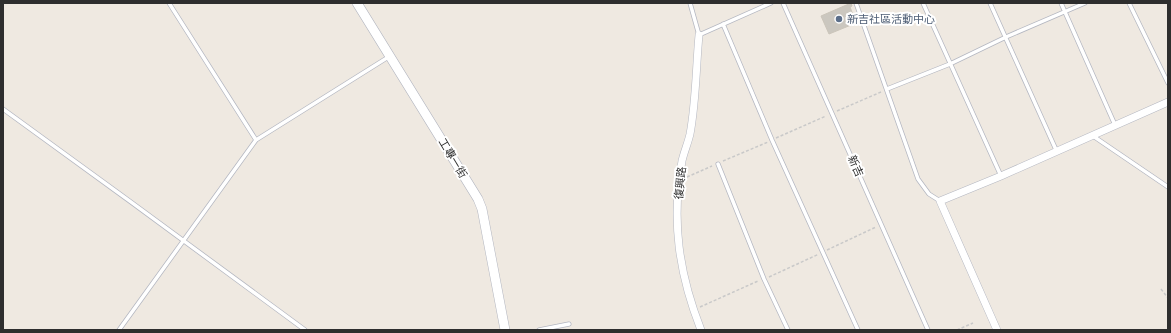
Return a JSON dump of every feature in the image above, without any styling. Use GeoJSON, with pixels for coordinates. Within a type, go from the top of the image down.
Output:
{"type":"FeatureCollection","features":[{"type":"Feature","properties":{"kind":"street","name":"工專一街"},"geometry":{"type":"LineString","coordinates":[[357,3],[474,192],[482,209],[506,330]]}},
{"type":"Feature","properties":{"kind":"street","name":"復興路"},"geometry":{"type":"LineString","coordinates":[[699,35],[690,134],[679,180],[678,241],[687,295],[701,330]]}},
{"type":"Feature","properties":{"kind":"street"},"geometry":{"type":"LineString","coordinates":[[997,330],[940,201],[1057,152],[1168,102]]}},
{"type":"Feature","properties":{"kind":"lane"},"geometry":{"type":"LineString","coordinates":[[169,3],[256,140]]}},
{"type":"Feature","properties":{"kind":"lane"},"geometry":{"type":"LineString","coordinates":[[690,3],[699,35],[771,3]]}},
{"type":"Feature","properties":{"kind":"lane","name":"新吉"},"geometry":{"type":"LineString","coordinates":[[783,3],[928,330]]}},
{"type":"Feature","properties":{"kind":"lane"},"geometry":{"type":"LineString","coordinates":[[856,3],[918,179],[929,194],[940,201]]}},
{"type":"Feature","properties":{"kind":"lane"},"geometry":{"type":"LineString","coordinates":[[923,3],[1001,176]]}},
{"type":"Feature","properties":{"kind":"lane"},"geometry":{"type":"LineString","coordinates":[[990,3],[1057,152]]}},
{"type":"Feature","properties":{"kind":"lane"},"geometry":{"type":"LineString","coordinates":[[1061,3],[1115,125]]}},
{"type":"Feature","properties":{"kind":"lane"},"geometry":{"type":"LineString","coordinates":[[887,89],[950,64],[1006,37],[1085,3]]}},
{"type":"Feature","properties":{"kind":"lane"},"geometry":{"type":"LineString","coordinates":[[1129,3],[1168,83]]}},
{"type":"Feature","properties":{"kind":"lane"},"geometry":{"type":"LineString","coordinates":[[723,24],[772,140],[858,330]]}},
{"type":"Feature","properties":{"kind":"lane"},"geometry":{"type":"LineString","coordinates":[[119,330],[184,242],[256,140],[390,55]]}},
{"type":"Feature","properties":{"kind":"lane"},"geometry":{"type":"LineString","coordinates":[[3,109],[144,210],[184,242],[306,330]]}},
{"type":"Feature","properties":{"kind":"lane"},"geometry":{"type":"LineString","coordinates":[[1093,136],[1168,187]]}},
{"type":"Feature","properties":{"kind":"lane"},"geometry":{"type":"LineString","coordinates":[[718,164],[764,279],[788,330]]}},
{"type":"Feature","properties":{"kind":"lane"},"geometry":{"type":"LineString","coordinates":[[539,330],[569,324]]}},
{"type":"Feature","properties":{"kind":"path"},"geometry":{"type":"LineString","coordinates":[[679,180],[887,89]]}},
{"type":"Feature","properties":{"kind":"path"},"geometry":{"type":"LineString","coordinates":[[693,310],[882,225]]}},
{"type":"Feature","properties":{"kind":"path"},"geometry":{"type":"LineString","coordinates":[[1161,290],[1168,298]]}},
{"type":"Feature","properties":{"kind":"path"},"geometry":{"type":"LineString","coordinates":[[957,330],[973,323]]}},
{"type":"Feature","properties":{"kind":"building","name":"新吉社區活動中心"},"geometry":{"type":"Polygon","coordinates":[[[851,3],[852,6],[850,7],[856,23],[829,34],[821,16],[851,3]]]}},
{"type":"Feature","properties":{"kind":"place","name":"新吉社區活動中心"},"geometry":{"type":"Point","coordinates":[839,19]}}]}
